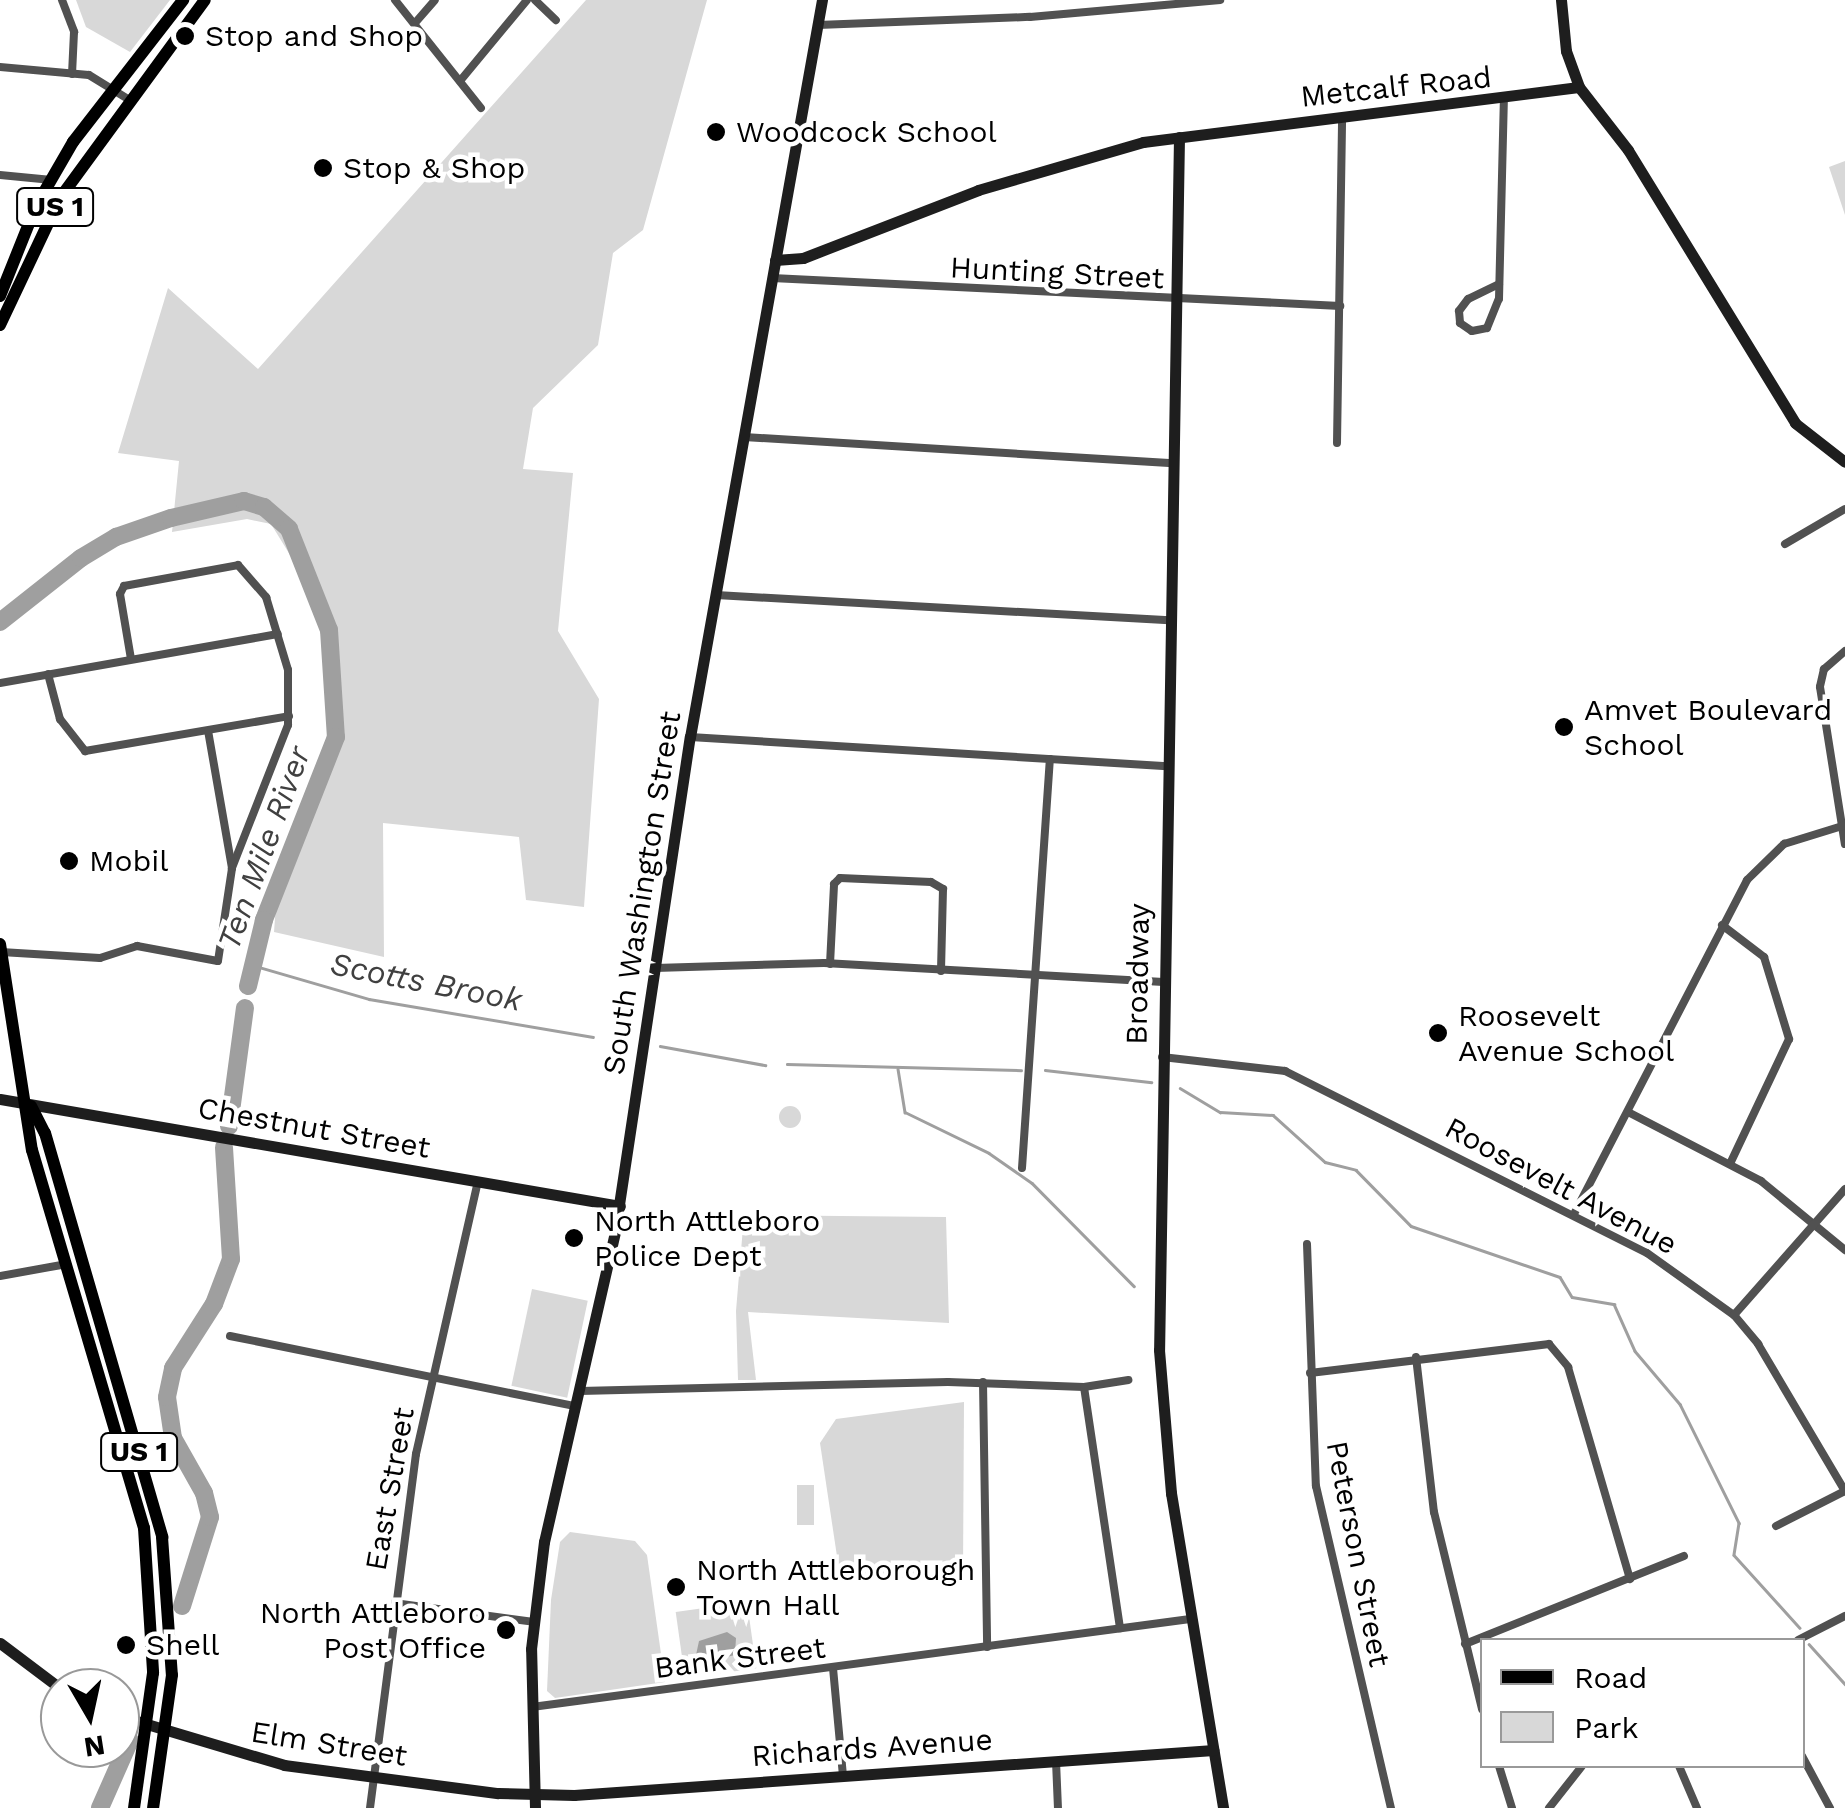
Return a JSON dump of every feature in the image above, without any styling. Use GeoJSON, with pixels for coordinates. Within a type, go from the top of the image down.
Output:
{"type":"FeatureCollection","features":[{"type":"Feature","properties":{"kind":"main road","name":"US 1"},"geometry":{"type":"LineString","coordinates":[[0,296],[52,180],[114,88],[183,0]]}},
{"type":"Feature","properties":{"kind":"main road","name":"US 1"},"geometry":{"type":"LineString","coordinates":[[0,326],[60,198],[128,99],[205,0]]}},
{"type":"Feature","properties":{"kind":"main road","name":"US 1"},"geometry":{"type":"LineString","coordinates":[[1,948],[30,1104],[32,1150],[144,1528],[154,1638],[134,1808]]}},
{"type":"Feature","properties":{"kind":"main road","name":"US 1"},"geometry":{"type":"LineString","coordinates":[[30,1104],[46,1133],[162,1538],[174,1639],[153,1808]]}},
{"type":"Feature","properties":{"kind":"street"},"geometry":{"type":"LineString","coordinates":[[62,0],[74,32],[72,74]]}},
{"type":"Feature","properties":{"kind":"street"},"geometry":{"type":"LineString","coordinates":[[395,0],[482,108]]}},
{"type":"Feature","properties":{"kind":"street"},"geometry":{"type":"LineString","coordinates":[[415,23],[435,0]]}},
{"type":"Feature","properties":{"kind":"street"},"geometry":{"type":"LineString","coordinates":[[460,81],[531,0],[556,20]]}},
{"type":"Feature","properties":{"kind":"street","name":"South Washington Street"},"geometry":{"type":"LineString","coordinates":[[536,1808],[534,1622],[544,1542],[620,1206],[690,737],[822,0]]}},
{"type":"Feature","properties":{"kind":"street"},"geometry":{"type":"LineString","coordinates":[[818,25],[1030,17],[1220,0]]}},
{"type":"Feature","properties":{"kind":"street"},"geometry":{"type":"LineString","coordinates":[[1561,0],[1566,50],[1579,88],[1628,150],[1795,423],[1845,462]]}},
{"type":"Feature","properties":{"kind":"street"},"geometry":{"type":"LineString","coordinates":[[0,68],[72,74],[114,88],[128,99]]}},
{"type":"Feature","properties":{"kind":"street","name":"Metcalf Road"},"geometry":{"type":"LineString","coordinates":[[775,260],[803,258],[1032,172],[1179,136],[1504,101],[1579,88]]}},
{"type":"Feature","properties":{"kind":"street"},"geometry":{"type":"LineString","coordinates":[[1499,284],[1468,300],[1458,311],[1460,323],[1472,331],[1487,328],[1499,284],[1504,101]]}},
{"type":"Feature","properties":{"kind":"street"},"geometry":{"type":"LineString","coordinates":[[1337,443],[1342,119]]}},
{"type":"Feature","properties":{"kind":"street","name":"Broadway"},"geometry":{"type":"LineString","coordinates":[[1179,136],[1162,1057],[1160,1392],[1190,1619],[1222,1808]]}},
{"type":"Feature","properties":{"kind":"street"},"geometry":{"type":"LineString","coordinates":[[0,175],[52,180]]}},
{"type":"Feature","properties":{"kind":"street","name":"Hunting Street"},"geometry":{"type":"LineString","coordinates":[[772,278],[1176,303],[1340,306]]}},
{"type":"Feature","properties":{"kind":"street"},"geometry":{"type":"LineString","coordinates":[[744,437],[1173,463]]}},
{"type":"Feature","properties":{"kind":"street"},"geometry":{"type":"LineString","coordinates":[[1785,544],[1845,509]]}},
{"type":"Feature","properties":{"kind":"street"},"geometry":{"type":"LineString","coordinates":[[1,948],[100,958],[136,946],[218,960],[232,868],[279,758],[289,716],[288,670],[278,634],[253,575],[238,565],[219,566],[124,586],[120,594],[132,659]]}},
{"type":"Feature","properties":{"kind":"street"},"geometry":{"type":"LineString","coordinates":[[716,595],[1169,620]]}},
{"type":"Feature","properties":{"kind":"street"},"geometry":{"type":"LineString","coordinates":[[0,683],[278,634]]}},
{"type":"Feature","properties":{"kind":"street"},"geometry":{"type":"LineString","coordinates":[[1845,652],[1824,669],[1820,687],[1845,844]]}},
{"type":"Feature","properties":{"kind":"street"},"geometry":{"type":"LineString","coordinates":[[48,674],[60,719],[85,750],[289,716]]}},
{"type":"Feature","properties":{"kind":"street"},"geometry":{"type":"LineString","coordinates":[[208,731],[232,868]]}},
{"type":"Feature","properties":{"kind":"street"},"geometry":{"type":"LineString","coordinates":[[690,737],[1167,766]]}},
{"type":"Feature","properties":{"kind":"street"},"geometry":{"type":"LineString","coordinates":[[1022,1168],[1050,759]]}},
{"type":"Feature","properties":{"kind":"street"},"geometry":{"type":"LineString","coordinates":[[1574,1214],[1722,925],[1774,850],[1842,826]]}},
{"type":"Feature","properties":{"kind":"street"},"geometry":{"type":"LineString","coordinates":[[830,964],[834,884],[840,878],[931,882],[943,889],[941,971]]}},
{"type":"Feature","properties":{"kind":"street"},"geometry":{"type":"LineString","coordinates":[[1722,925],[1764,957],[1789,1040],[1730,1164]]}},
{"type":"Feature","properties":{"kind":"street"},"geometry":{"type":"LineString","coordinates":[[655,968],[830,964],[1164,982]]}},
{"type":"Feature","properties":{"kind":"street","name":"Roosevelt Avenue"},"geometry":{"type":"LineString","coordinates":[[1162,1057],[1285,1071],[1647,1254],[1734,1315],[1783,1376],[1845,1491]]}},
{"type":"Feature","properties":{"kind":"street","name":"Chestnut Street"},"geometry":{"type":"LineString","coordinates":[[0,1098],[620,1206]]}},
{"type":"Feature","properties":{"kind":"street"},"geometry":{"type":"LineString","coordinates":[[1628,1112],[1730,1164],[1845,1250]]}},
{"type":"Feature","properties":{"kind":"street","name":"East Street"},"geometry":{"type":"LineString","coordinates":[[370,1808],[394,1603],[433,1378],[478,1182]]}},
{"type":"Feature","properties":{"kind":"street"},"geometry":{"type":"LineString","coordinates":[[1734,1315],[1845,1189]]}},
{"type":"Feature","properties":{"kind":"street","name":"Peterson Street"},"geometry":{"type":"LineString","coordinates":[[1307,1244],[1316,1486],[1391,1808]]}},
{"type":"Feature","properties":{"kind":"street"},"geometry":{"type":"LineString","coordinates":[[0,1276],[67,1264]]}},
{"type":"Feature","properties":{"kind":"street"},"geometry":{"type":"LineString","coordinates":[[230,1336],[575,1406]]}},
{"type":"Feature","properties":{"kind":"street"},"geometry":{"type":"LineString","coordinates":[[1310,1373],[1416,1356],[1549,1344],[1568,1367],[1630,1579]]}},
{"type":"Feature","properties":{"kind":"street"},"geometry":{"type":"LineString","coordinates":[[1416,1356],[1431,1494],[1480,1701]]}},
{"type":"Feature","properties":{"kind":"street"},"geometry":{"type":"LineString","coordinates":[[580,1390],[983,1382],[1084,1387],[1128,1380]]}},
{"type":"Feature","properties":{"kind":"street"},"geometry":{"type":"LineString","coordinates":[[983,1382],[987,1647]]}},
{"type":"Feature","properties":{"kind":"street"},"geometry":{"type":"LineString","coordinates":[[1084,1387],[1120,1628]]}},
{"type":"Feature","properties":{"kind":"street"},"geometry":{"type":"LineString","coordinates":[[1776,1526],[1845,1491]]}},
{"type":"Feature","properties":{"kind":"street"},"geometry":{"type":"LineString","coordinates":[[1480,1638],[1684,1556]]}},
{"type":"Feature","properties":{"kind":"street"},"geometry":{"type":"LineString","coordinates":[[394,1603],[534,1622]]}},
{"type":"Feature","properties":{"kind":"street"},"geometry":{"type":"LineString","coordinates":[[1802,1638],[1845,1616]]}},
{"type":"Feature","properties":{"kind":"street","name":"Bank Street"},"geometry":{"type":"LineString","coordinates":[[532,1706],[1190,1619]]}},
{"type":"Feature","properties":{"kind":"street"},"geometry":{"type":"LineString","coordinates":[[1465,1644],[1480,1638]]}},
{"type":"Feature","properties":{"kind":"street"},"geometry":{"type":"LineString","coordinates":[[0,1643],[40,1673]]}},
{"type":"Feature","properties":{"kind":"street"},"geometry":{"type":"LineString","coordinates":[[833,1668],[843,1776]]}},
{"type":"Feature","properties":{"kind":"street","name":"Elm Street"},"geometry":{"type":"LineString","coordinates":[[140,1723],[243,1757],[373,1778],[535,1794]]}},
{"type":"Feature","properties":{"kind":"street","name":"Richards Avenue"},"geometry":{"type":"LineString","coordinates":[[535,1794],[1212,1750]]}},
{"type":"Feature","properties":{"kind":"street"},"geometry":{"type":"LineString","coordinates":[[1056,1761],[1058,1808]]}},
{"type":"Feature","properties":{"kind":"street"},"geometry":{"type":"LineString","coordinates":[[1805,1762],[1830,1808]]}},
{"type":"Feature","properties":{"kind":"street"},"geometry":{"type":"LineString","coordinates":[[1500,1768],[1512,1808]]}},
{"type":"Feature","properties":{"kind":"street"},"geometry":{"type":"LineString","coordinates":[[1549,1808],[1580,1768]]}},
{"type":"Feature","properties":{"kind":"street"},"geometry":{"type":"LineString","coordinates":[[1680,1768],[1696,1808]]}},
{"type":"Feature","properties":{"kind":"green space"},"geometry":{"type":"Polygon","coordinates":[[[76,0],[170,0],[130,52],[86,27],[76,0]]]}},
{"type":"Feature","properties":{"kind":"green space"},"geometry":{"type":"Polygon","coordinates":[[[586,0],[707,0],[643,230],[613,253],[598,345],[533,408],[523,469],[573,473],[558,631],[599,699],[584,907],[526,900],[519,837],[383,823],[384,957],[274,932],[277,890],[329,745],[327,645],[303,576],[271,524],[247,519],[172,532],[179,461],[118,453],[168,288],[258,369],[586,0]]]}},
{"type":"Feature","properties":{"kind":"green space"},"geometry":{"type":"Polygon","coordinates":[[[1845,161],[1845,215],[1829,167],[1845,161]]]}},
{"type":"Feature","properties":{"kind":"green space"},"geometry":{"type":"Polygon","coordinates":[[[786,1106],[794,1106],[801,1117],[794,1128],[786,1128],[779,1121],[779,1113],[786,1106]]]}},
{"type":"Feature","properties":{"kind":"green space"},"geometry":{"type":"Polygon","coordinates":[[[744,1215],[946,1217],[949,1323],[748,1312],[756,1380],[738,1380],[736,1311],[744,1215]]]}},
{"type":"Feature","properties":{"kind":"green space"},"geometry":{"type":"Polygon","coordinates":[[[532,1289],[588,1301],[567,1398],[511,1386],[532,1289]]]}},
{"type":"Feature","properties":{"kind":"green space"},"geometry":{"type":"Polygon","coordinates":[[[964,1402],[963,1572],[841,1583],[820,1443],[836,1419],[964,1402]]]}},
{"type":"Feature","properties":{"kind":"green space"},"geometry":{"type":"Polygon","coordinates":[[[797,1485],[814,1485],[814,1525],[797,1525],[797,1485]]]}},
{"type":"Feature","properties":{"kind":"green space"},"geometry":{"type":"Polygon","coordinates":[[[570,1532],[635,1541],[647,1555],[665,1682],[555,1698],[547,1691],[551,1600],[560,1542],[570,1532]]]}},
{"type":"Feature","properties":{"kind":"green space"},"geometry":{"type":"Polygon","coordinates":[[[747,1602],[756,1668],[685,1678],[676,1612],[747,1602]]]}},
{"type":"Feature","properties":{"kind":"shaded area"},"geometry":{"type":"Polygon","coordinates":[[[727,1632],[736,1638],[735,1655],[713,1660],[696,1655],[699,1641],[727,1632]]]}},
{"type":"Feature","properties":{"kind":"waterway","name":"Ten Mile River"},"geometry":{"type":"LineString","coordinates":[[0,622],[81,558],[116,537],[171,518],[244,501],[264,507],[289,529],[329,630],[336,737],[264,920],[248,986]]}},
{"type":"Feature","properties":{"kind":"waterway","name":"Scotts Brook"},"geometry":{"type":"LineString","coordinates":[[252,965],[369,999],[593,1037]]}},
{"type":"Feature","properties":{"kind":"waterway","name":"Ten Mile River"},"geometry":{"type":"LineString","coordinates":[[229,1126],[245,1008]]}},
{"type":"Feature","properties":{"kind":"waterway","name":"Scotts Brook"},"geometry":{"type":"LineString","coordinates":[[660,1046],[765,1065]]}},
{"type":"Feature","properties":{"kind":"waterway","name":"Scotts Brook"},"geometry":{"type":"LineString","coordinates":[[787,1064],[1021,1070]]}},
{"type":"Feature","properties":{"kind":"waterway"},"geometry":{"type":"LineString","coordinates":[[898,1069],[905,1112],[989,1153],[1032,1183],[1134,1286]]}},
{"type":"Feature","properties":{"kind":"waterway","name":"Scotts Brook"},"geometry":{"type":"LineString","coordinates":[[1045,1070],[1151,1082]]}},
{"type":"Feature","properties":{"kind":"waterway","name":"Scotts Brook"},"geometry":{"type":"LineString","coordinates":[[1180,1088],[1220,1112],[1273,1115],[1325,1162],[1356,1170],[1411,1226],[1560,1277],[1572,1297],[1614,1304],[1635,1351],[1680,1404],[1739,1523],[1734,1555],[1800,1628]]}},
{"type":"Feature","properties":{"kind":"waterway","name":"Ten Mile River"},"geometry":{"type":"LineString","coordinates":[[182,1606],[210,1517],[204,1493],[173,1438],[167,1397],[173,1368],[214,1304],[231,1259],[224,1147]]}},
{"type":"Feature","properties":{"kind":"waterway","name":"Scotts Brook"},"geometry":{"type":"LineString","coordinates":[[1809,1644],[1845,1684]]}},
{"type":"Feature","properties":{"kind":"waterway","name":"Ten Mile River"},"geometry":{"type":"LineString","coordinates":[[100,1808],[118,1768]]}},
{"type":"Feature","properties":{"kind":"place","name":"Stop and Shop"},"geometry":{"type":"Point","coordinates":[185,36]}},
{"type":"Feature","properties":{"kind":"place","name":"Woodcock School"},"geometry":{"type":"Point","coordinates":[716,132]}},
{"type":"Feature","properties":{"kind":"place","name":"Stop & Shop"},"geometry":{"type":"Point","coordinates":[323,168]}},
{"type":"Feature","properties":{"kind":"place","name":"Amvet Boulevard School"},"geometry":{"type":"Point","coordinates":[1564,727]}},
{"type":"Feature","properties":{"kind":"place","name":"Mobil"},"geometry":{"type":"Point","coordinates":[69,861]}},
{"type":"Feature","properties":{"kind":"place","name":"Roosevelt Avenue School"},"geometry":{"type":"Point","coordinates":[1438,1033]}},
{"type":"Feature","properties":{"kind":"place","name":"North Attleboro Police Dept"},"geometry":{"type":"Point","coordinates":[574,1238]}},
{"type":"Feature","properties":{"kind":"place","name":"North Attleborough Town Hall"},"geometry":{"type":"Point","coordinates":[676,1587]}},
{"type":"Feature","properties":{"kind":"place","name":"North Attleboro Post Office"},"geometry":{"type":"Point","coordinates":[506,1630]}},
{"type":"Feature","properties":{"kind":"place","name":"Shell"},"geometry":{"type":"Point","coordinates":[126,1645]}}]}
